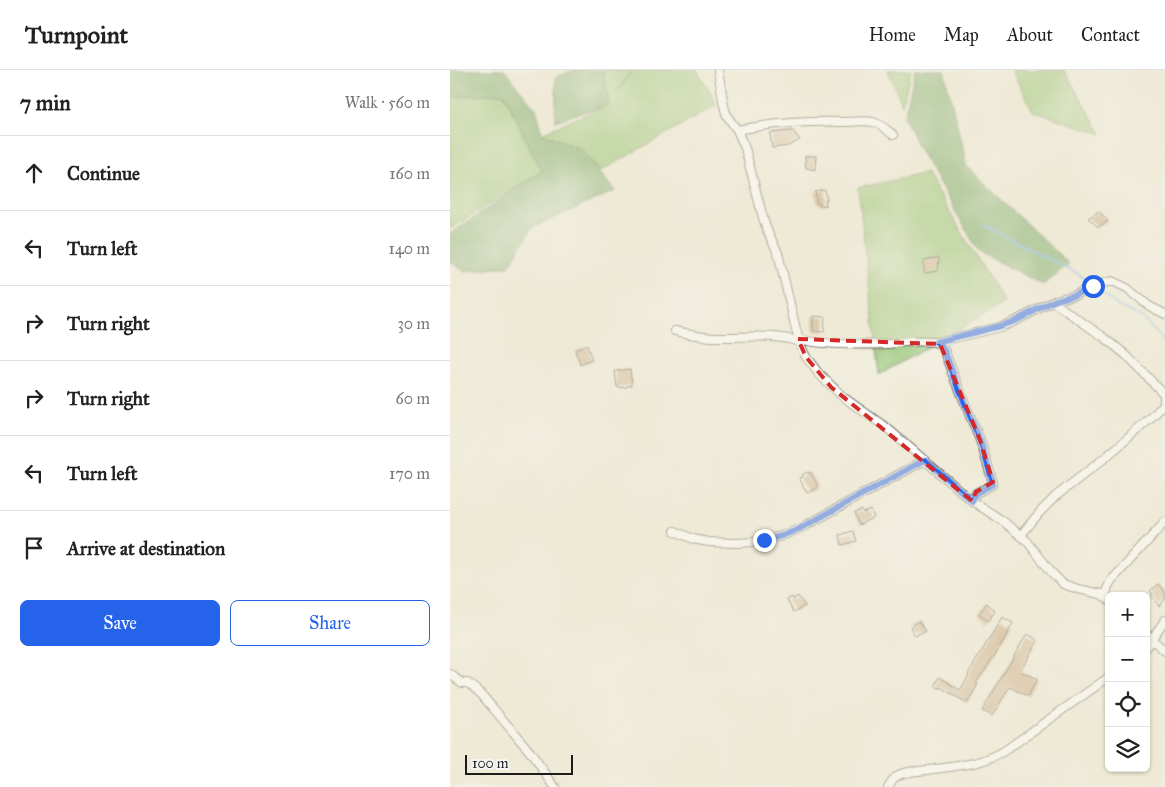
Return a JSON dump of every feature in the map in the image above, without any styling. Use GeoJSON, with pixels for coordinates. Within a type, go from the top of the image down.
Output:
{"type":"FeatureCollection","features":[{"type":"Feature","properties":{"kind":"street"},"geometry":{"type":"LineString","coordinates":[[718,70],[725,112],[737,130],[745,148],[763,218],[778,253],[798,341],[806,357],[831,387],[843,397],[887,428],[972,501],[1003,521],[1027,540],[1063,584],[1097,592],[1105,597]]}},
{"type":"Feature","properties":{"kind":"street"},"geometry":{"type":"LineString","coordinates":[[737,130],[824,121],[874,122],[892,135]]}},
{"type":"Feature","properties":{"kind":"street"},"geometry":{"type":"LineString","coordinates":[[675,331],[715,337],[774,337],[830,343],[936,342],[1015,321],[1053,302],[1075,295],[1093,286],[1112,281],[1127,288],[1149,306],[1165,314]]}},
{"type":"Feature","properties":{"kind":"street"},"geometry":{"type":"LineString","coordinates":[[1021,535],[1056,496],[1106,457],[1150,419],[1164,404],[1164,394],[1126,355],[1053,302]]}},
{"type":"Feature","properties":{"kind":"street"},"geometry":{"type":"LineString","coordinates":[[936,342],[940,344],[945,352],[977,432],[993,482],[992,485],[976,493],[972,501]]}},
{"type":"Feature","properties":{"kind":"street"},"geometry":{"type":"LineString","coordinates":[[675,531],[693,539],[708,542],[755,542],[782,536],[805,526],[925,460]]}},
{"type":"Feature","properties":{"kind":"street"},"geometry":{"type":"LineString","coordinates":[[1107,592],[1111,581],[1165,522]]}},
{"type":"Feature","properties":{"kind":"street"},"geometry":{"type":"LineString","coordinates":[[1150,635],[1165,620]]}},
{"type":"Feature","properties":{"kind":"street"},"geometry":{"type":"LineString","coordinates":[[1150,637],[1165,651]]}},
{"type":"Feature","properties":{"kind":"street"},"geometry":{"type":"LineString","coordinates":[[450,674],[462,683],[468,683],[481,694],[521,741],[555,787]]}},
{"type":"Feature","properties":{"kind":"street"},"geometry":{"type":"LineString","coordinates":[[888,787],[894,778],[905,773],[973,763],[999,755],[1105,680]]}},
{"type":"Feature","properties":{"kind":"highlighted area"},"geometry":{"type":"Polygon","coordinates":[[[798,339],[940,344],[980,440],[993,482],[976,492],[972,501],[831,387],[806,357],[798,339]]]}},
{"type":"Feature","properties":{"kind":"green space"},"geometry":{"type":"Polygon","coordinates":[[[450,70],[504,70],[537,110],[542,133],[582,150],[615,191],[532,228],[509,266],[464,271],[450,261],[450,234],[542,171],[503,93],[450,97],[450,70]]]}},
{"type":"Feature","properties":{"kind":"green space"},"geometry":{"type":"Polygon","coordinates":[[[574,70],[603,70],[609,104],[555,121],[556,77],[574,70]]]}},
{"type":"Feature","properties":{"kind":"green space"},"geometry":{"type":"Polygon","coordinates":[[[603,70],[631,70],[618,91],[633,70],[697,70],[717,105],[599,172],[576,147],[542,133],[609,104],[603,70]]]}},
{"type":"Feature","properties":{"kind":"green space"},"geometry":{"type":"Polygon","coordinates":[[[888,70],[911,70],[902,105],[888,70]]]}},
{"type":"Feature","properties":{"kind":"green space"},"geometry":{"type":"Polygon","coordinates":[[[915,70],[944,70],[967,167],[1069,264],[1043,285],[979,252],[918,148],[904,117],[915,70]]]}},
{"type":"Feature","properties":{"kind":"green space"},"geometry":{"type":"Polygon","coordinates":[[[1011,70],[1064,70],[1102,134],[1033,111],[1011,70]]]}},
{"type":"Feature","properties":{"kind":"green space"},"geometry":{"type":"Polygon","coordinates":[[[503,93],[542,171],[450,229],[450,97],[503,93]]]}},
{"type":"Feature","properties":{"kind":"green space"},"geometry":{"type":"Polygon","coordinates":[[[926,173],[1004,303],[879,375],[858,188],[926,173]]]}},
{"type":"Feature","properties":{"kind":"building"},"geometry":{"type":"Polygon","coordinates":[[[793,131],[800,140],[788,146],[772,148],[770,133],[793,131]]]}},
{"type":"Feature","properties":{"kind":"building"},"geometry":{"type":"Polygon","coordinates":[[[805,156],[816,156],[815,170],[806,168],[805,156]]]}},
{"type":"Feature","properties":{"kind":"building"},"geometry":{"type":"Polygon","coordinates":[[[825,190],[826,205],[820,206],[819,203],[817,204],[815,192],[825,190]]]}},
{"type":"Feature","properties":{"kind":"building"},"geometry":{"type":"Polygon","coordinates":[[[1099,211],[1108,221],[1098,227],[1088,218],[1099,211]]]}},
{"type":"Feature","properties":{"kind":"building"},"geometry":{"type":"Polygon","coordinates":[[[939,257],[938,271],[924,273],[924,261],[939,257]]]}},
{"type":"Feature","properties":{"kind":"building"},"geometry":{"type":"Polygon","coordinates":[[[813,316],[825,317],[824,332],[813,331],[813,316]]]}},
{"type":"Feature","properties":{"kind":"building"},"geometry":{"type":"Polygon","coordinates":[[[587,345],[592,360],[580,365],[575,350],[587,345]]]}},
{"type":"Feature","properties":{"kind":"building"},"geometry":{"type":"Polygon","coordinates":[[[630,369],[632,385],[621,388],[617,387],[615,371],[630,369]]]}},
{"type":"Feature","properties":{"kind":"building"},"geometry":{"type":"Polygon","coordinates":[[[810,472],[817,484],[817,488],[807,493],[799,478],[803,477],[802,475],[810,472]]]}},
{"type":"Feature","properties":{"kind":"building"},"geometry":{"type":"Polygon","coordinates":[[[862,510],[863,513],[871,510],[874,518],[859,525],[854,513],[862,510]]]}},
{"type":"Feature","properties":{"kind":"building"},"geometry":{"type":"Polygon","coordinates":[[[853,531],[856,541],[842,545],[840,535],[853,531]]]}},
{"type":"Feature","properties":{"kind":"building"},"geometry":{"type":"Polygon","coordinates":[[[1158,584],[1165,592],[1165,600],[1159,606],[1151,596],[1153,594],[1150,591],[1158,584]]]}},
{"type":"Feature","properties":{"kind":"building"},"geometry":{"type":"Polygon","coordinates":[[[798,596],[805,606],[794,612],[787,600],[798,596]]]}},
{"type":"Feature","properties":{"kind":"building"},"geometry":{"type":"Polygon","coordinates":[[[987,603],[995,611],[988,621],[979,614],[987,603]]]}},
{"type":"Feature","properties":{"kind":"building"},"geometry":{"type":"Polygon","coordinates":[[[1002,617],[1013,623],[997,652],[976,683],[978,684],[967,703],[941,687],[940,689],[935,686],[940,677],[960,690],[1002,617]]]}},
{"type":"Feature","properties":{"kind":"building"},"geometry":{"type":"Polygon","coordinates":[[[919,621],[926,631],[915,636],[910,627],[919,621]]]}},
{"type":"Feature","properties":{"kind":"building"},"geometry":{"type":"Polygon","coordinates":[[[1027,634],[1038,640],[1020,671],[1037,679],[1028,696],[1010,687],[992,716],[982,711],[1027,634]]]}},
{"type":"Feature","properties":{"kind":"waterway"},"geometry":{"type":"LineString","coordinates":[[984,225],[1080,275],[1091,285]]}},
{"type":"Feature","properties":{"kind":"waterway"},"geometry":{"type":"LineString","coordinates":[[1095,288],[1118,306],[1142,318],[1165,343]]}},
{"type":"Feature","properties":{"kind":"route"},"geometry":{"type":"LineString","coordinates":[[764,540],[782,536],[799,529],[925,460],[972,501],[976,493],[992,485],[993,482],[980,440],[945,352],[940,344],[936,342],[1015,321],[1056,300],[1075,295],[1093,286]]}}]}
